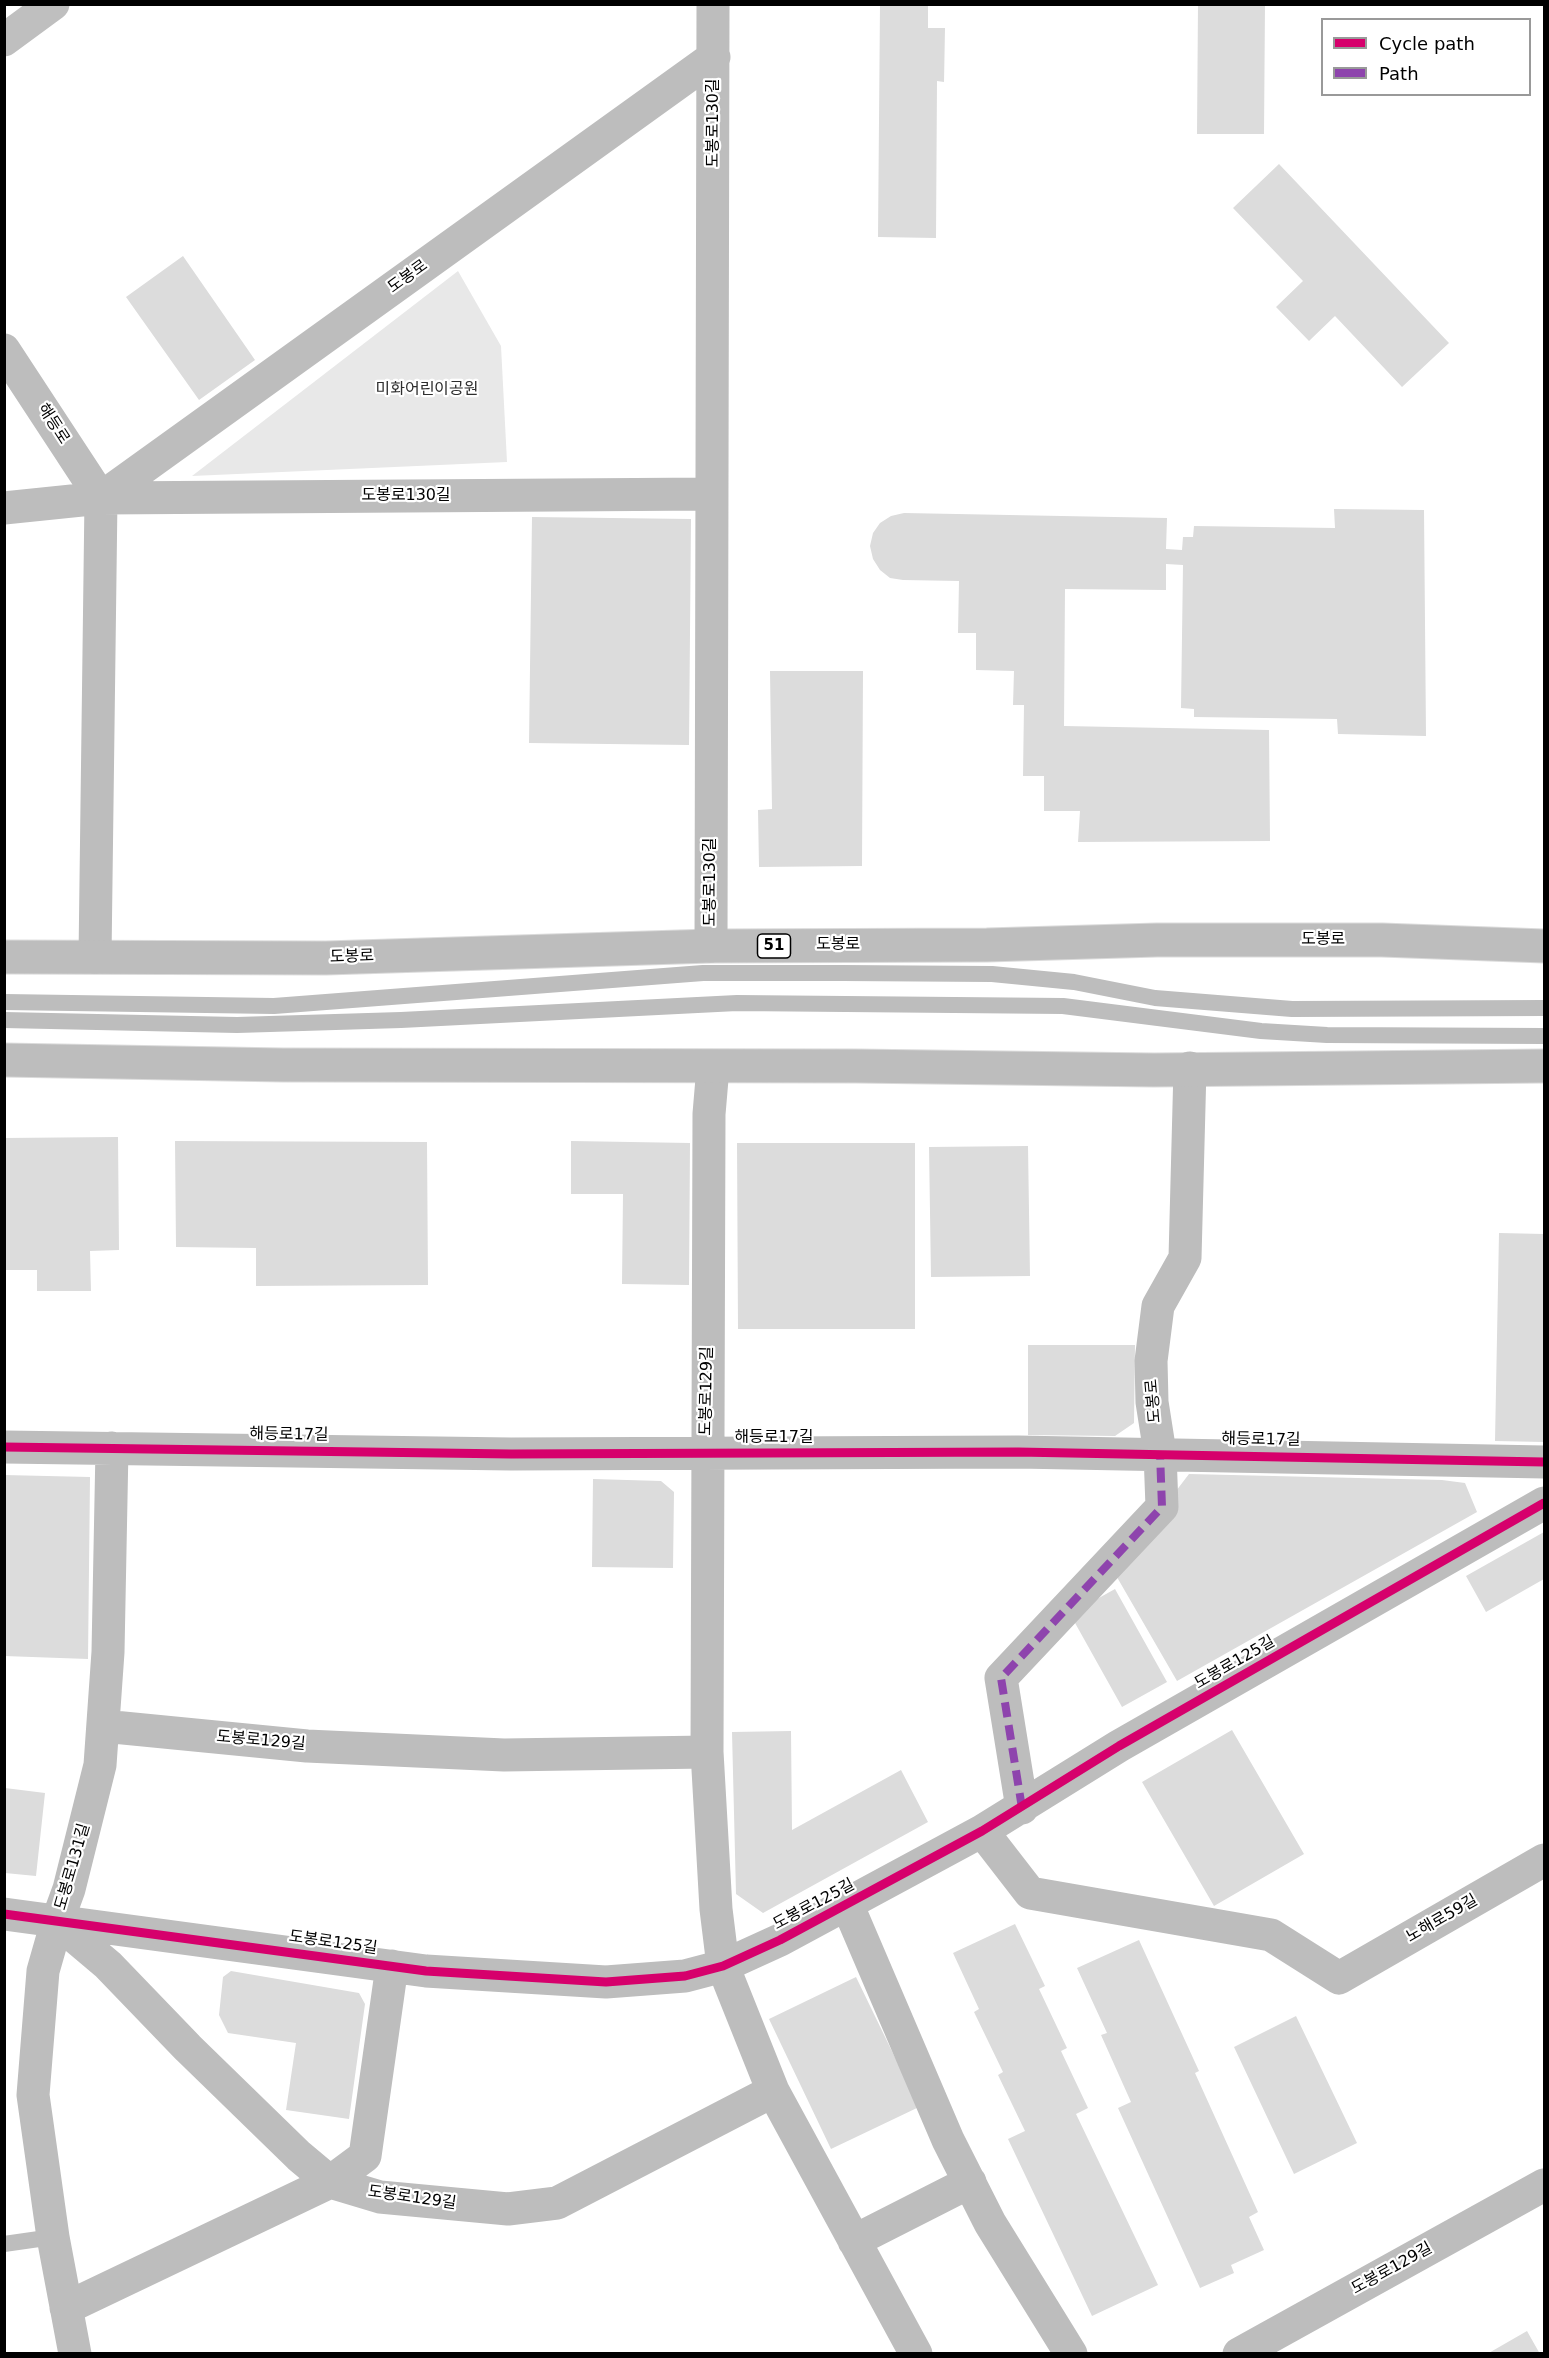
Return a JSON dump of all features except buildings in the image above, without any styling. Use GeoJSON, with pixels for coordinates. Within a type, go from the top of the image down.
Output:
{"type":"FeatureCollection","features":[{"type":"Feature","properties":{"kind":"main road"},"geometry":{"type":"LineString","coordinates":[[4,40],[44,7]]}},
{"type":"Feature","properties":{"kind":"street","name":"도봉로130길"},"geometry":{"type":"LineString","coordinates":[[711,946],[713,4]]}},
{"type":"Feature","properties":{"kind":"street","name":"도봉로"},"geometry":{"type":"LineString","coordinates":[[4,508],[101,498],[714,57]]}},
{"type":"Feature","properties":{"kind":"street","name":"해등로"},"geometry":{"type":"LineString","coordinates":[[4,350],[101,498]]}},
{"type":"Feature","properties":{"kind":"street","name":"도봉로130길"},"geometry":{"type":"LineString","coordinates":[[101,498],[711,494]]}},
{"type":"Feature","properties":{"kind":"street"},"geometry":{"type":"LineString","coordinates":[[95,957],[101,498]]}},
{"type":"Feature","properties":{"kind":"street","name":"도봉로"},"geometry":{"type":"LineString","coordinates":[[4,957],[326,958],[711,946],[1382,940],[1545,946]]}},
{"type":"Feature","properties":{"kind":"street"},"geometry":{"type":"LineString","coordinates":[[4,1060],[283,1065],[713,1067],[1545,1066]]}},
{"type":"Feature","properties":{"kind":"street","name":"도봉로129길"},"geometry":{"type":"LineString","coordinates":[[713,1067],[709,1114],[706,1453],[707,1752],[716,1910],[723,1966],[773,2091],[916,2354]]}},
{"type":"Feature","properties":{"kind":"street","name":"도봉로"},"geometry":{"type":"LineString","coordinates":[[1160,1453],[1152,1402],[1151,1361],[1158,1306],[1185,1258],[1190,1068]]}},
{"type":"Feature","properties":{"kind":"street","name":"해등로17길"},"geometry":{"type":"LineString","coordinates":[[4,1447],[511,1454],[1160,1453],[1545,1462]]}},
{"type":"Feature","properties":{"kind":"street","name":"도봉로131길"},"geometry":{"type":"LineString","coordinates":[[75,2354],[53,2237],[33,2095],[43,1971],[69,1889],[100,1765],[108,1652],[112,1448]]}},
{"type":"Feature","properties":{"kind":"street"},"geometry":{"type":"LineString","coordinates":[[1022,1808],[1001,1678],[1161,1507],[1160,1453]]}},
{"type":"Feature","properties":{"kind":"street","name":"도봉로125길"},"geometry":{"type":"LineString","coordinates":[[4,1914],[426,1971],[606,1982],[685,1976],[723,1966],[780,1940],[982,1832],[1119,1746],[1545,1503]]}},
{"type":"Feature","properties":{"kind":"street","name":"도봉로129길"},"geometry":{"type":"LineString","coordinates":[[103,1726],[307,1746],[504,1755],[707,1752]]}},
{"type":"Feature","properties":{"kind":"street","name":"노해로59길"},"geometry":{"type":"LineString","coordinates":[[982,1832],[1030,1893],[1270,1935],[1339,1978],[1545,1860]]}},
{"type":"Feature","properties":{"kind":"street","name":"도봉로125길"},"geometry":{"type":"LineString","coordinates":[[847,1904],[948,2140],[990,2223],[1071,2354]]}},
{"type":"Feature","properties":{"kind":"street","name":"도봉로129길"},"geometry":{"type":"LineString","coordinates":[[57,1922],[108,1965],[188,2048],[299,2156],[330,2182],[380,2197],[508,2209],[557,2203],[773,2091]]}},
{"type":"Feature","properties":{"kind":"street","name":"도봉로125길"},"geometry":{"type":"LineString","coordinates":[[66,2308],[330,2182],[365,2156],[392,1966]]}},
{"type":"Feature","properties":{"kind":"street"},"geometry":{"type":"LineString","coordinates":[[854,2241],[970,2182]]}},
{"type":"Feature","properties":{"kind":"street","name":"도봉로129길"},"geometry":{"type":"LineString","coordinates":[[1239,2354],[1545,2185]]}},
{"type":"Feature","properties":{"kind":"lane"},"geometry":{"type":"LineString","coordinates":[[4,1002],[274,1005],[703,973],[992,974],[1074,982],[1155,998],[1292,1009],[1545,1008]]}},
{"type":"Feature","properties":{"kind":"lane"},"geometry":{"type":"LineString","coordinates":[[4,1020],[237,1025],[401,1020],[737,1003],[1063,1006],[1262,1031],[1327,1035],[1545,1036]]}},
{"type":"Feature","properties":{"kind":"lane"},"geometry":{"type":"LineString","coordinates":[[4,2244],[53,2237]]}},
{"type":"Feature","properties":{"kind":"green space","name":"미화어린이공원"},"geometry":{"type":"Polygon","coordinates":[[[458,271],[501,346],[507,462],[192,476],[458,271]]]}},
{"type":"Feature","properties":{"kind":"marked path"},"geometry":{"type":"LineString","coordinates":[[1022,1808],[1001,1678],[1162,1507],[1160,1453]]}},
{"type":"Feature","properties":{"kind":"cycle path"},"geometry":{"type":"LineString","coordinates":[[4,1447],[511,1454],[1018,1452],[1544,1462]]}},
{"type":"Feature","properties":{"kind":"cycle path"},"geometry":{"type":"LineString","coordinates":[[4,1914],[426,1971],[606,1982],[685,1976],[723,1966],[780,1940],[982,1831],[1119,1746],[1544,1503]]}}]}
